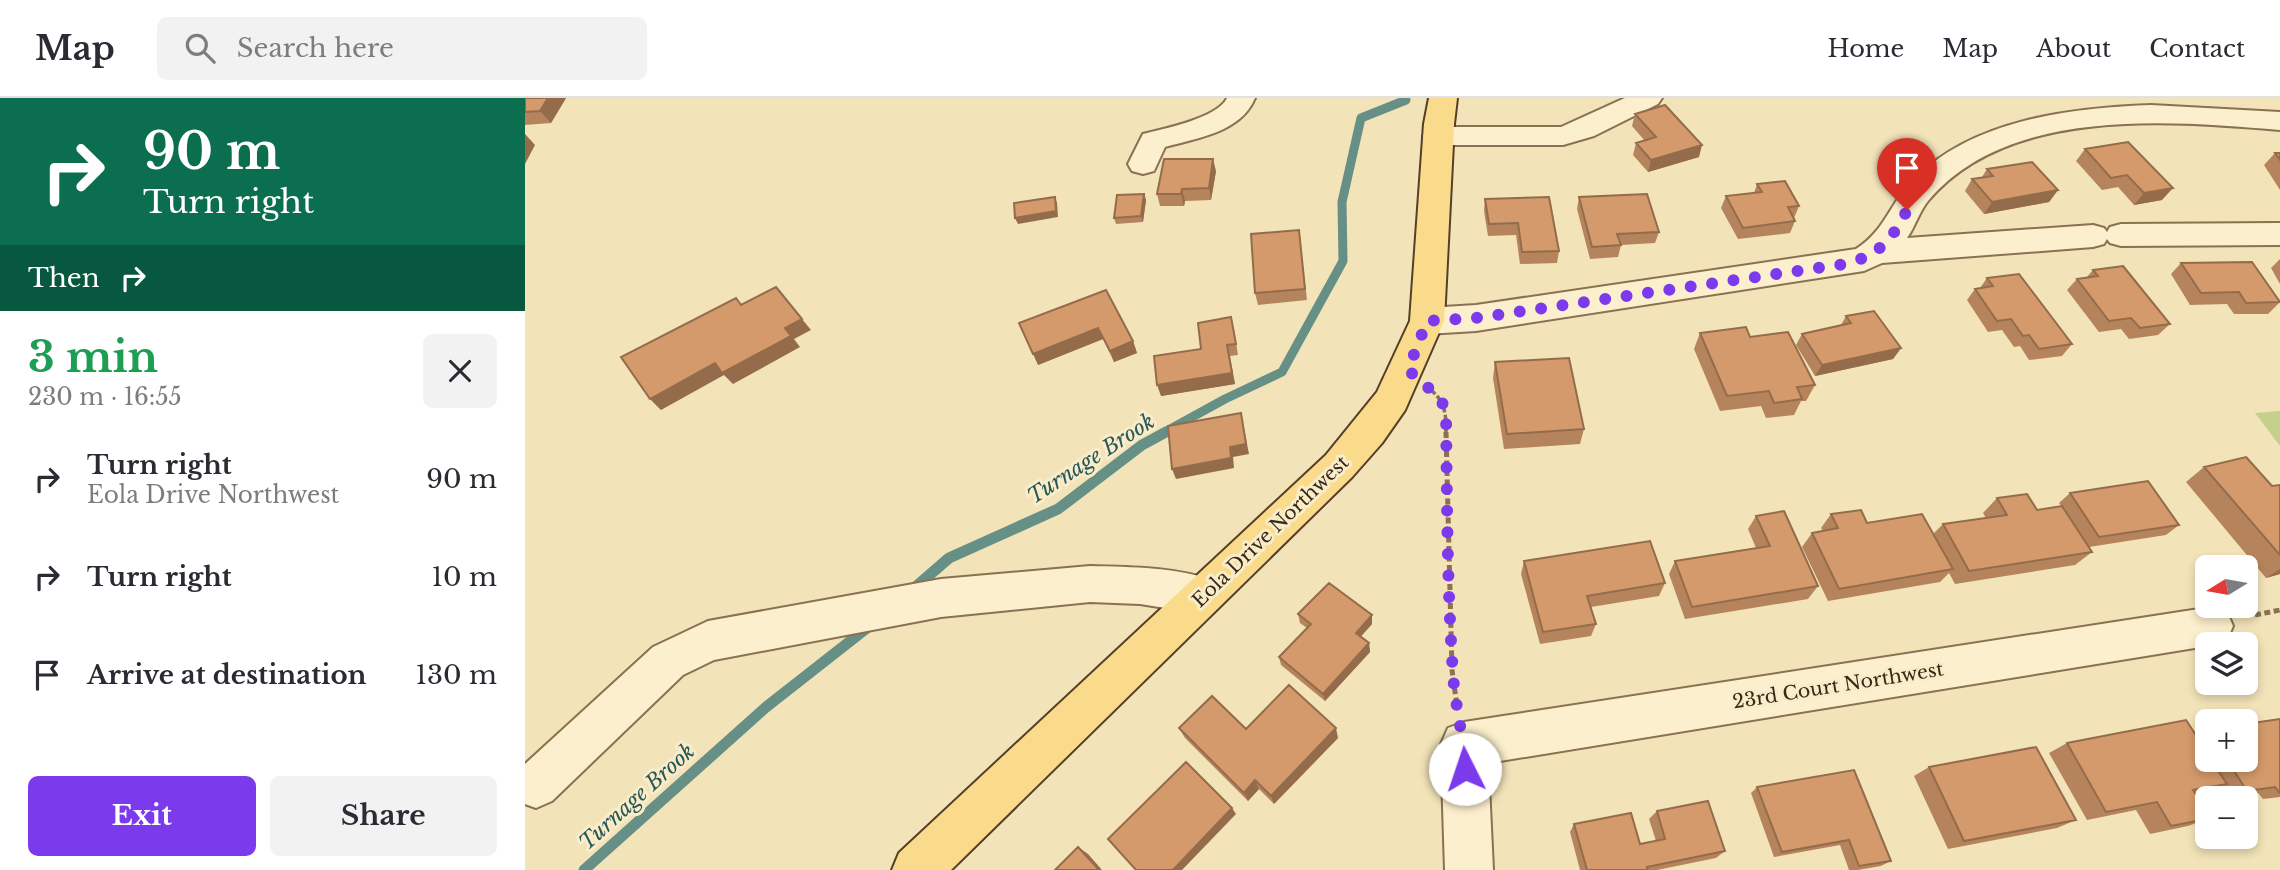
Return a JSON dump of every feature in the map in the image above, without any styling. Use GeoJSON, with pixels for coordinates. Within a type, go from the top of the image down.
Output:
{"type":"FeatureCollection","features":[{"type":"Feature","properties":{"kind":"main road","name":"Eola Drive Northwest"},"geometry":{"type":"LineString","coordinates":[[916,870],[1339,466],[1369,432],[1392,400],[1408,370],[1427,321],[1438,136],[1443,98]]}},
{"type":"Feature","properties":{"kind":"street"},"geometry":{"type":"LineString","coordinates":[[1143,164],[1153,141],[1203,127],[1236,110],[1241,98]]}},
{"type":"Feature","properties":{"kind":"street"},"geometry":{"type":"LineString","coordinates":[[1438,136],[1563,136],[1584,129],[1648,98]]}},
{"type":"Feature","properties":{"kind":"street"},"geometry":{"type":"LineString","coordinates":[[1427,321],[1476,318],[1864,259],[1877,252],[1900,225],[1915,196],[1947,166],[2028,130],[2075,117],[2118,113],[2177,113],[2280,121]]}},
{"type":"Feature","properties":{"kind":"street"},"geometry":{"type":"LineString","coordinates":[[1877,252],[2107,236],[2280,234]]}},
{"type":"Feature","properties":{"kind":"street"},"geometry":{"type":"LineString","coordinates":[[536,785],[667,661],[708,641],[941,598],[1077,585],[1140,586],[1203,595]]}},
{"type":"Feature","properties":{"kind":"street","name":"23rd Court Northwest"},"geometry":{"type":"LineString","coordinates":[[1464,744],[2212,626]]}},
{"type":"Feature","properties":{"kind":"street"},"geometry":{"type":"LineString","coordinates":[[1464,744],[1469,870]]}},
{"type":"Feature","properties":{"kind":"path"},"geometry":{"type":"LineString","coordinates":[[1408,370],[1440,398],[1446,411],[1447,538],[1453,670],[1464,744]]}},
{"type":"Feature","properties":{"kind":"path"},"geometry":{"type":"LineString","coordinates":[[2258,614],[2280,610]]}},
{"type":"Feature","properties":{"kind":"green space"},"geometry":{"type":"Polygon","coordinates":[[[2280,411],[2280,446],[2255,413],[2280,411]]]}},
{"type":"Feature","properties":{"kind":"building"},"geometry":{"type":"Polygon","coordinates":[[[525,98],[548,98],[540,111],[525,112],[525,98]]]}},
{"type":"Feature","properties":{"kind":"building"},"geometry":{"type":"Polygon","coordinates":[[[1665,105],[1702,145],[1651,160],[1636,143],[1656,137],[1635,114],[1665,105]]]}},
{"type":"Feature","properties":{"kind":"building"},"geometry":{"type":"Polygon","coordinates":[[[2128,142],[2173,188],[2144,193],[2127,175],[2111,178],[2085,149],[2128,142]]]}},
{"type":"Feature","properties":{"kind":"building"},"geometry":{"type":"Polygon","coordinates":[[[1164,159],[1213,159],[1209,188],[1182,189],[1181,194],[1157,194],[1164,159]]]}},
{"type":"Feature","properties":{"kind":"building"},"geometry":{"type":"Polygon","coordinates":[[[2032,162],[2058,190],[1992,202],[1972,179],[1993,176],[1987,169],[2032,162]]]}},
{"type":"Feature","properties":{"kind":"building"},"geometry":{"type":"Polygon","coordinates":[[[1785,181],[1799,206],[1788,207],[1795,221],[1743,228],[1726,196],[1762,192],[1757,184],[1785,181]]]}},
{"type":"Feature","properties":{"kind":"building"},"geometry":{"type":"Polygon","coordinates":[[[1144,194],[1141,216],[1114,218],[1117,195],[1144,194]]]}},
{"type":"Feature","properties":{"kind":"building"},"geometry":{"type":"Polygon","coordinates":[[[1647,194],[1659,232],[1617,234],[1621,245],[1592,247],[1579,197],[1647,194]]]}},
{"type":"Feature","properties":{"kind":"building"},"geometry":{"type":"Polygon","coordinates":[[[1055,197],[1056,211],[1015,218],[1014,203],[1055,197]]]}},
{"type":"Feature","properties":{"kind":"building"},"geometry":{"type":"Polygon","coordinates":[[[1549,197],[1559,251],[1522,252],[1518,223],[1489,224],[1485,199],[1549,197]]]}},
{"type":"Feature","properties":{"kind":"building"},"geometry":{"type":"Polygon","coordinates":[[[1299,230],[1305,289],[1255,293],[1251,234],[1299,230]]]}},
{"type":"Feature","properties":{"kind":"building"},"geometry":{"type":"Polygon","coordinates":[[[2252,262],[2280,302],[2246,303],[2239,292],[2201,293],[2181,263],[2252,262]]]}},
{"type":"Feature","properties":{"kind":"building"},"geometry":{"type":"Polygon","coordinates":[[[2123,266],[2170,324],[2140,328],[2131,318],[2109,321],[2077,279],[2098,276],[2093,270],[2123,266]]]}},
{"type":"Feature","properties":{"kind":"building"},"geometry":{"type":"Polygon","coordinates":[[[2019,274],[2072,344],[2039,349],[2029,335],[2023,336],[2011,319],[1997,321],[1975,289],[1993,286],[1987,278],[2019,274]]]}},
{"type":"Feature","properties":{"kind":"building"},"geometry":{"type":"Polygon","coordinates":[[[776,287],[802,319],[785,328],[791,336],[722,373],[715,363],[650,399],[621,357],[736,298],[741,305],[776,287]]]}},
{"type":"Feature","properties":{"kind":"building"},"geometry":{"type":"Polygon","coordinates":[[[1106,290],[1133,341],[1110,351],[1098,328],[1033,354],[1019,323],[1106,290]]]}},
{"type":"Feature","properties":{"kind":"building"},"geometry":{"type":"Polygon","coordinates":[[[1874,311],[1901,348],[1822,365],[1802,334],[1851,323],[1846,316],[1874,311]]]}},
{"type":"Feature","properties":{"kind":"building"},"geometry":{"type":"Polygon","coordinates":[[[1231,317],[1236,344],[1227,345],[1232,373],[1157,385],[1154,356],[1201,349],[1198,323],[1231,317]]]}},
{"type":"Feature","properties":{"kind":"building"},"geometry":{"type":"Polygon","coordinates":[[[1746,327],[1750,337],[1788,332],[1815,385],[1797,387],[1802,399],[1774,403],[1769,391],[1727,396],[1700,333],[1746,327]]]}},
{"type":"Feature","properties":{"kind":"building"},"geometry":{"type":"Polygon","coordinates":[[[1569,358],[1584,429],[1507,434],[1495,362],[1569,358]]]}},
{"type":"Feature","properties":{"kind":"building"},"geometry":{"type":"Polygon","coordinates":[[[1241,413],[1246,444],[1230,447],[1231,458],[1172,469],[1168,426],[1241,413]]]}},
{"type":"Feature","properties":{"kind":"building"},"geometry":{"type":"Polygon","coordinates":[[[2246,457],[2272,486],[2280,485],[2280,555],[2204,467],[2246,457]]]}},
{"type":"Feature","properties":{"kind":"building"},"geometry":{"type":"Polygon","coordinates":[[[2148,481],[2179,525],[2099,537],[2070,493],[2148,481]]]}},
{"type":"Feature","properties":{"kind":"building"},"geometry":{"type":"Polygon","coordinates":[[[2027,494],[2037,510],[2062,506],[2092,552],[1969,571],[1943,524],[2007,515],[1997,498],[2027,494]]]}},
{"type":"Feature","properties":{"kind":"building"},"geometry":{"type":"Polygon","coordinates":[[[1861,510],[1867,523],[1922,514],[1953,569],[1839,589],[1812,533],[1838,528],[1831,514],[1861,510]]]}},
{"type":"Feature","properties":{"kind":"building"},"geometry":{"type":"Polygon","coordinates":[[[1784,511],[1818,586],[1692,607],[1675,561],[1770,546],[1756,516],[1784,511]]]}},
{"type":"Feature","properties":{"kind":"building"},"geometry":{"type":"Polygon","coordinates":[[[1650,541],[1665,583],[1587,596],[1596,624],[1543,632],[1524,561],[1650,541]]]}},
{"type":"Feature","properties":{"kind":"building"},"geometry":{"type":"Polygon","coordinates":[[[1329,583],[1372,615],[1356,633],[1369,643],[1323,694],[1279,657],[1311,624],[1298,614],[1329,583]]]}},
{"type":"Feature","properties":{"kind":"building"},"geometry":{"type":"Polygon","coordinates":[[[1289,685],[1336,728],[1271,796],[1255,780],[1244,793],[1179,728],[1212,696],[1246,729],[1289,685]]]}},
{"type":"Feature","properties":{"kind":"building"},"geometry":{"type":"Polygon","coordinates":[[[2280,719],[2280,793],[2275,787],[2258,789],[2258,786],[2244,786],[2235,772],[2258,772],[2258,722],[2280,719]]]}},
{"type":"Feature","properties":{"kind":"building"},"geometry":{"type":"Polygon","coordinates":[[[2186,720],[2195,734],[2195,772],[2219,772],[2227,784],[2195,786],[2195,821],[2171,826],[2157,802],[2106,812],[2067,743],[2186,720]]]}},
{"type":"Feature","properties":{"kind":"building"},"geometry":{"type":"Polygon","coordinates":[[[2036,747],[2076,820],[1964,841],[1929,767],[2036,747]]]}},
{"type":"Feature","properties":{"kind":"building"},"geometry":{"type":"Polygon","coordinates":[[[1186,762],[1232,808],[1173,870],[1136,870],[1108,839],[1186,762]]]}},
{"type":"Feature","properties":{"kind":"building"},"geometry":{"type":"Polygon","coordinates":[[[1854,770],[1891,861],[1859,866],[1849,840],[1782,852],[1757,787],[1854,770]]]}},
{"type":"Feature","properties":{"kind":"building"},"geometry":{"type":"Polygon","coordinates":[[[1708,801],[1725,851],[1647,867],[1648,870],[1587,870],[1574,824],[1631,813],[1640,844],[1665,839],[1657,811],[1708,801]]]}},
{"type":"Feature","properties":{"kind":"building"},"geometry":{"type":"Polygon","coordinates":[[[1078,847],[1099,870],[1055,870],[1078,847]]]}},
{"type":"Feature","properties":{"kind":"waterway","name":"Turnage Brook"},"geometry":{"type":"LineString","coordinates":[[1163,433],[1282,372],[1343,261],[1342,202],[1361,118],[1406,100]]}},
{"type":"Feature","properties":{"kind":"waterway","name":"Turnage Brook"},"geometry":{"type":"LineString","coordinates":[[911,591],[949,558],[1058,509],[1142,445],[1166,432]]}},
{"type":"Feature","properties":{"kind":"waterway","name":"Turnage Brook"},"geometry":{"type":"LineString","coordinates":[[584,870],[765,708],[872,624]]}},
{"type":"Feature","properties":{"kind":"route"},"geometry":{"type":"LineString","coordinates":[[1465,769],[1453,670],[1447,538],[1446,411],[1440,398],[1408,370],[1427,321],[1476,318],[1845,264],[1877,252],[1900,225],[1907,210]]}}]}
